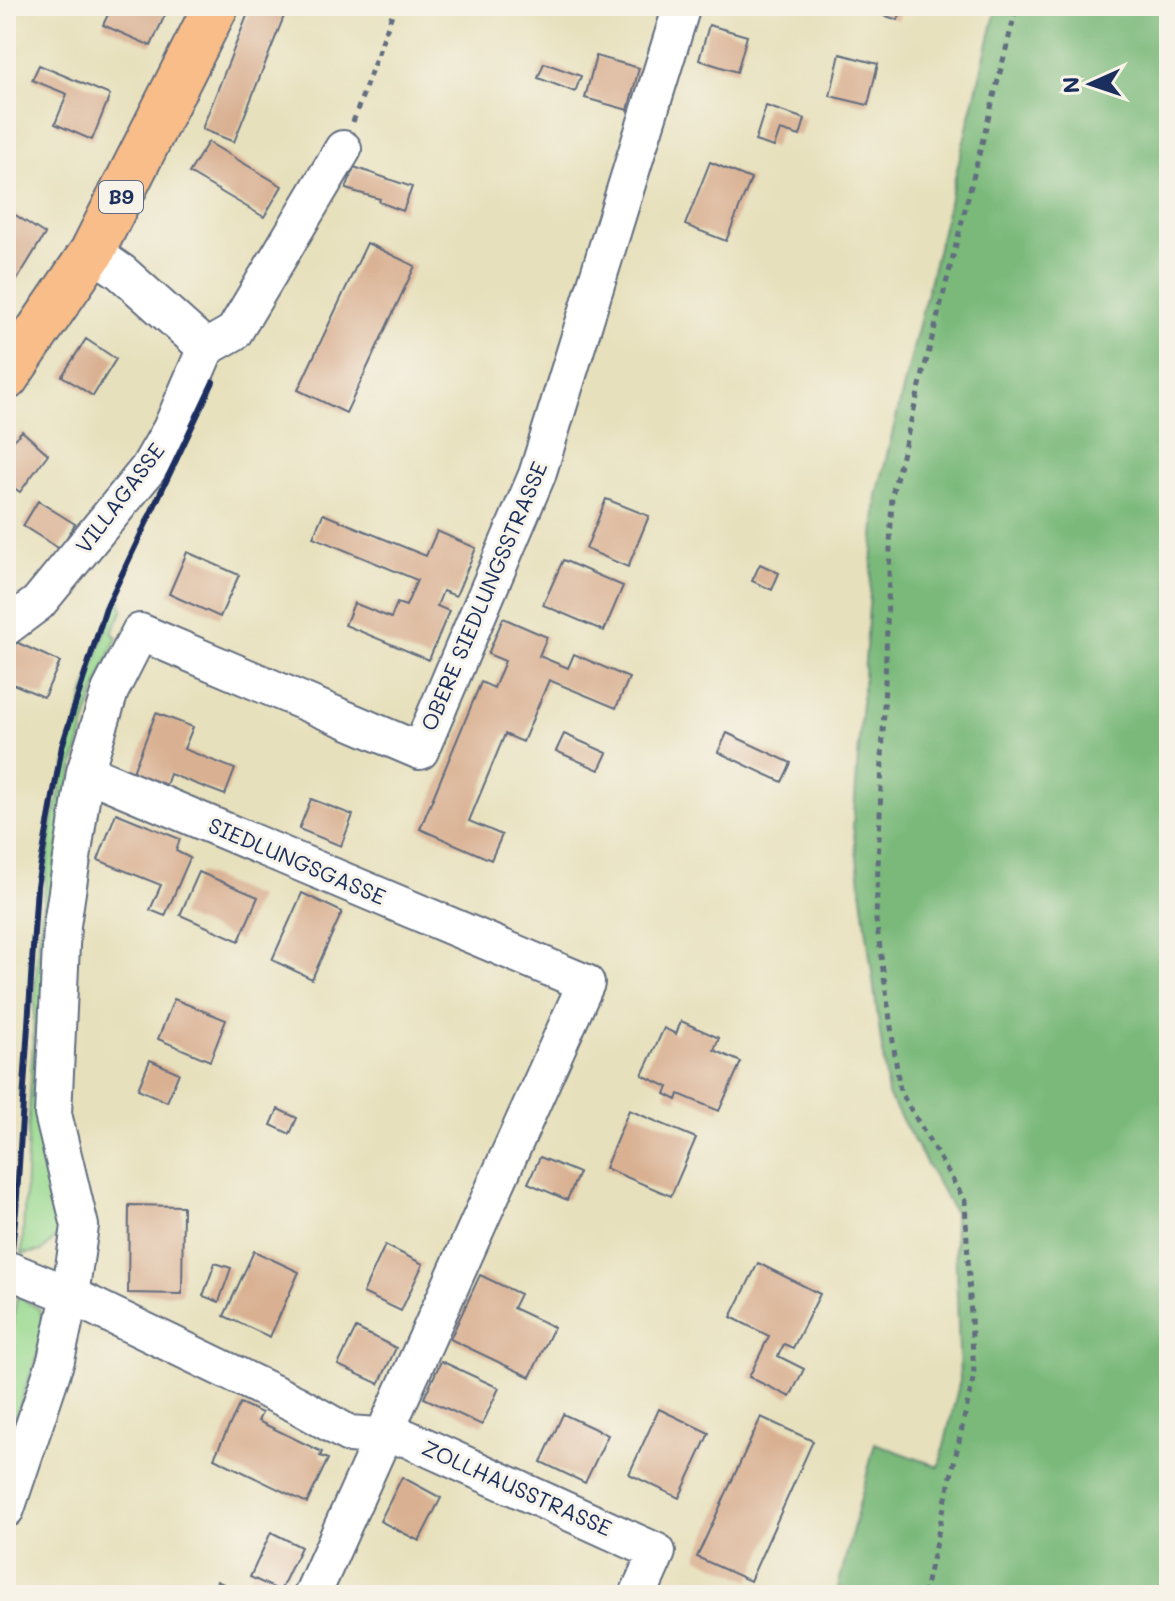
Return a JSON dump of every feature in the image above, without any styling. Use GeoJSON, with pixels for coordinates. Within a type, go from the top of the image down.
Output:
{"type":"FeatureCollection","features":[{"type":"Feature","properties":{"kind":"main road","name":"B9"},"geometry":{"type":"LineString","coordinates":[[6,378],[92,252],[216,6]]}},
{"type":"Feature","properties":{"kind":"street","name":"OBERE SIEDLUNGSSTRASSE"},"geometry":{"type":"LineString","coordinates":[[85,772],[110,691],[140,632],[420,751],[537,475],[682,6]]}},
{"type":"Feature","properties":{"kind":"street"},"geometry":{"type":"LineString","coordinates":[[92,252],[121,272],[206,348],[234,332],[343,149]]}},
{"type":"Feature","properties":{"kind":"street","name":"VILLAGASSE"},"geometry":{"type":"LineString","coordinates":[[6,627],[38,603],[148,469],[171,429],[206,348]]}},
{"type":"Feature","properties":{"kind":"street"},"geometry":{"type":"LineString","coordinates":[[6,1509],[56,1360],[80,1226],[53,1114],[62,925],[85,772]]}},
{"type":"Feature","properties":{"kind":"street","name":"SIEDLUNGSGASSE"},"geometry":{"type":"LineString","coordinates":[[85,772],[586,983],[312,1595]]}},
{"type":"Feature","properties":{"kind":"street","name":"ZOLLHAUSSTRASSE"},"geometry":{"type":"LineString","coordinates":[[6,1269],[70,1295],[296,1404],[349,1434],[380,1439],[406,1438],[657,1552],[638,1595]]}},
{"type":"Feature","properties":{"kind":"path"},"geometry":{"type":"LineString","coordinates":[[343,149],[395,6]]}},
{"type":"Feature","properties":{"kind":"path"},"geometry":{"type":"LineString","coordinates":[[924,1595],[974,1375],[965,1201],[900,1091],[876,920],[892,495],[1017,6]]}},
{"type":"Feature","properties":{"kind":"green space"},"geometry":{"type":"Polygon","coordinates":[[[997,6],[1169,6],[1169,1595],[836,1595],[875,1443],[939,1467],[960,1380],[954,1212],[888,1095],[853,827],[877,496],[997,6]]]}},
{"type":"Feature","properties":{"kind":"green space"},"geometry":{"type":"Polygon","coordinates":[[[118,596],[123,610],[112,632],[117,638],[77,751],[64,809],[48,928],[36,1108],[61,1232],[42,1251],[22,1254],[37,958],[52,824],[84,694],[118,596]]]}},
{"type":"Feature","properties":{"kind":"green space"},"geometry":{"type":"Polygon","coordinates":[[[17,1296],[39,1309],[46,1330],[6,1445],[6,1366],[17,1296]]]}},
{"type":"Feature","properties":{"kind":"building"},"geometry":{"type":"Polygon","coordinates":[[[112,6],[169,6],[151,46],[103,25],[112,6]]]}},
{"type":"Feature","properties":{"kind":"building"},"geometry":{"type":"Polygon","coordinates":[[[251,6],[288,6],[234,142],[202,129],[251,6]]]}},
{"type":"Feature","properties":{"kind":"building"},"geometry":{"type":"Polygon","coordinates":[[[856,6],[903,6],[898,20],[856,6]]]}},
{"type":"Feature","properties":{"kind":"building"},"geometry":{"type":"Polygon","coordinates":[[[709,25],[747,36],[737,72],[699,60],[709,25]]]}},
{"type":"Feature","properties":{"kind":"building"},"geometry":{"type":"Polygon","coordinates":[[[840,54],[878,64],[868,105],[830,96],[840,54]]]}},
{"type":"Feature","properties":{"kind":"building"},"geometry":{"type":"Polygon","coordinates":[[[596,56],[639,68],[628,110],[585,98],[596,56]]]}},
{"type":"Feature","properties":{"kind":"building"},"geometry":{"type":"Polygon","coordinates":[[[544,63],[581,76],[575,92],[538,78],[544,63]]]}},
{"type":"Feature","properties":{"kind":"building"},"geometry":{"type":"Polygon","coordinates":[[[39,65],[110,95],[92,140],[55,124],[67,94],[32,80],[39,65]]]}},
{"type":"Feature","properties":{"kind":"building"},"geometry":{"type":"Polygon","coordinates":[[[766,106],[805,119],[800,136],[780,130],[774,147],[755,141],[766,106]]]}},
{"type":"Feature","properties":{"kind":"building"},"geometry":{"type":"Polygon","coordinates":[[[208,142],[282,186],[264,217],[189,173],[208,142]]]}},
{"type":"Feature","properties":{"kind":"building"},"geometry":{"type":"Polygon","coordinates":[[[710,162],[751,179],[726,241],[685,225],[710,162]]]}},
{"type":"Feature","properties":{"kind":"building"},"geometry":{"type":"Polygon","coordinates":[[[354,167],[412,187],[403,211],[379,202],[380,199],[346,189],[354,167]]]}},
{"type":"Feature","properties":{"kind":"building"},"geometry":{"type":"Polygon","coordinates":[[[6,209],[45,234],[6,298],[6,209]]]}},
{"type":"Feature","properties":{"kind":"building"},"geometry":{"type":"Polygon","coordinates":[[[367,243],[415,266],[346,413],[298,390],[367,243]]]}},
{"type":"Feature","properties":{"kind":"building"},"geometry":{"type":"Polygon","coordinates":[[[86,339],[116,359],[93,396],[62,376],[86,339]]]}},
{"type":"Feature","properties":{"kind":"building"},"geometry":{"type":"Polygon","coordinates":[[[22,431],[48,454],[20,492],[6,483],[6,448],[22,431]]]}},
{"type":"Feature","properties":{"kind":"building"},"geometry":{"type":"Polygon","coordinates":[[[606,499],[649,516],[628,567],[586,549],[606,499]]]}},
{"type":"Feature","properties":{"kind":"building"},"geometry":{"type":"Polygon","coordinates":[[[38,501],[75,524],[60,549],[23,526],[38,501]]]}},
{"type":"Feature","properties":{"kind":"building"},"geometry":{"type":"Polygon","coordinates":[[[323,514],[426,556],[437,531],[476,548],[456,596],[443,591],[437,606],[449,611],[429,660],[345,625],[354,603],[391,618],[397,603],[406,606],[417,580],[313,537],[323,514]]]}},
{"type":"Feature","properties":{"kind":"building"},"geometry":{"type":"Polygon","coordinates":[[[187,552],[239,575],[220,617],[169,594],[187,552]]]}},
{"type":"Feature","properties":{"kind":"building"},"geometry":{"type":"Polygon","coordinates":[[[563,560],[623,586],[604,631],[543,605],[563,560]]]}},
{"type":"Feature","properties":{"kind":"building"},"geometry":{"type":"Polygon","coordinates":[[[760,564],[779,573],[772,590],[752,581],[760,564]]]}},
{"type":"Feature","properties":{"kind":"building"},"geometry":{"type":"Polygon","coordinates":[[[503,618],[547,637],[539,656],[568,668],[574,654],[629,678],[616,708],[549,680],[523,742],[505,734],[469,821],[502,835],[491,860],[420,829],[481,682],[494,688],[505,661],[488,654],[503,618]]]}},
{"type":"Feature","properties":{"kind":"building"},"geometry":{"type":"Polygon","coordinates":[[[16,642],[60,662],[44,697],[6,681],[6,664],[16,642]]]}},
{"type":"Feature","properties":{"kind":"building"},"geometry":{"type":"Polygon","coordinates":[[[156,713],[193,727],[184,749],[235,769],[225,795],[170,774],[166,785],[133,772],[156,713]]]}},
{"type":"Feature","properties":{"kind":"building"},"geometry":{"type":"Polygon","coordinates":[[[727,733],[791,763],[782,782],[718,752],[727,733]]]}},
{"type":"Feature","properties":{"kind":"building"},"geometry":{"type":"Polygon","coordinates":[[[564,734],[607,753],[599,770],[556,751],[564,734]]]}},
{"type":"Feature","properties":{"kind":"building"},"geometry":{"type":"Polygon","coordinates":[[[311,799],[353,815],[341,846],[299,829],[311,799]]]}},
{"type":"Feature","properties":{"kind":"building"},"geometry":{"type":"Polygon","coordinates":[[[116,813],[180,839],[176,851],[190,858],[165,916],[150,910],[161,885],[98,860],[116,813]]]}},
{"type":"Feature","properties":{"kind":"building"},"geometry":{"type":"Polygon","coordinates":[[[199,872],[258,897],[239,941],[180,915],[199,872]]]}},
{"type":"Feature","properties":{"kind":"building"},"geometry":{"type":"Polygon","coordinates":[[[302,893],[342,912],[312,979],[272,960],[302,893]]]}},
{"type":"Feature","properties":{"kind":"building"},"geometry":{"type":"Polygon","coordinates":[[[174,999],[226,1020],[210,1061],[158,1039],[174,999]]]}},
{"type":"Feature","properties":{"kind":"building"},"geometry":{"type":"Polygon","coordinates":[[[681,1021],[719,1038],[714,1050],[741,1062],[719,1111],[679,1094],[677,1100],[665,1094],[668,1087],[642,1075],[664,1028],[676,1034],[681,1021]]]}},
{"type":"Feature","properties":{"kind":"building"},"geometry":{"type":"Polygon","coordinates":[[[150,1060],[179,1073],[167,1102],[138,1089],[150,1060]]]}},
{"type":"Feature","properties":{"kind":"building"},"geometry":{"type":"Polygon","coordinates":[[[278,1109],[297,1118],[290,1134],[271,1125],[278,1109]]]}},
{"type":"Feature","properties":{"kind":"building"},"geometry":{"type":"Polygon","coordinates":[[[629,1110],[696,1138],[671,1196],[605,1168],[629,1110]]]}},
{"type":"Feature","properties":{"kind":"building"},"geometry":{"type":"Polygon","coordinates":[[[540,1157],[579,1173],[567,1200],[528,1183],[540,1157]]]}},
{"type":"Feature","properties":{"kind":"building"},"geometry":{"type":"Polygon","coordinates":[[[129,1205],[183,1206],[182,1294],[128,1293],[129,1205]]]}},
{"type":"Feature","properties":{"kind":"building"},"geometry":{"type":"Polygon","coordinates":[[[385,1245],[423,1264],[401,1311],[363,1293],[385,1245]]]}},
{"type":"Feature","properties":{"kind":"building"},"geometry":{"type":"Polygon","coordinates":[[[254,1251],[299,1272],[270,1337],[224,1316],[254,1251]]]}},
{"type":"Feature","properties":{"kind":"building"},"geometry":{"type":"Polygon","coordinates":[[[215,1263],[231,1268],[219,1302],[203,1296],[215,1263]]]}},
{"type":"Feature","properties":{"kind":"building"},"geometry":{"type":"Polygon","coordinates":[[[758,1263],[820,1294],[793,1348],[784,1344],[778,1356],[804,1369],[790,1397],[749,1377],[769,1336],[731,1317],[758,1263]]]}},
{"type":"Feature","properties":{"kind":"building"},"geometry":{"type":"Polygon","coordinates":[[[480,1275],[520,1294],[513,1308],[554,1327],[530,1377],[450,1339],[480,1275]]]}},
{"type":"Feature","properties":{"kind":"building"},"geometry":{"type":"Polygon","coordinates":[[[356,1328],[396,1348],[379,1384],[338,1365],[356,1328]]]}},
{"type":"Feature","properties":{"kind":"building"},"geometry":{"type":"Polygon","coordinates":[[[441,1361],[499,1388],[482,1425],[424,1398],[441,1361]]]}},
{"type":"Feature","properties":{"kind":"building"},"geometry":{"type":"Polygon","coordinates":[[[240,1403],[262,1413],[258,1421],[322,1452],[320,1456],[328,1459],[307,1503],[214,1458],[240,1403]]]}},
{"type":"Feature","properties":{"kind":"building"},"geometry":{"type":"Polygon","coordinates":[[[659,1409],[709,1433],[679,1498],[629,1474],[659,1409]]]}},
{"type":"Feature","properties":{"kind":"building"},"geometry":{"type":"Polygon","coordinates":[[[563,1414],[608,1435],[585,1483],[541,1462],[563,1414]]]}},
{"type":"Feature","properties":{"kind":"building"},"geometry":{"type":"Polygon","coordinates":[[[761,1417],[813,1441],[750,1581],[697,1557],[761,1417]]]}},
{"type":"Feature","properties":{"kind":"building"},"geometry":{"type":"Polygon","coordinates":[[[402,1477],[441,1498],[419,1541],[380,1521],[402,1477]]]}},
{"type":"Feature","properties":{"kind":"building"},"geometry":{"type":"Polygon","coordinates":[[[271,1532],[301,1547],[280,1591],[250,1577],[271,1532]]]}},
{"type":"Feature","properties":{"kind":"building"},"geometry":{"type":"Polygon","coordinates":[[[217,1581],[245,1595],[211,1595],[217,1581]]]}},
{"type":"Feature","properties":{"kind":"railway"},"geometry":{"type":"LineString","coordinates":[[6,1307],[16,1211],[37,886],[62,746],[106,608],[213,382]]}}]}
